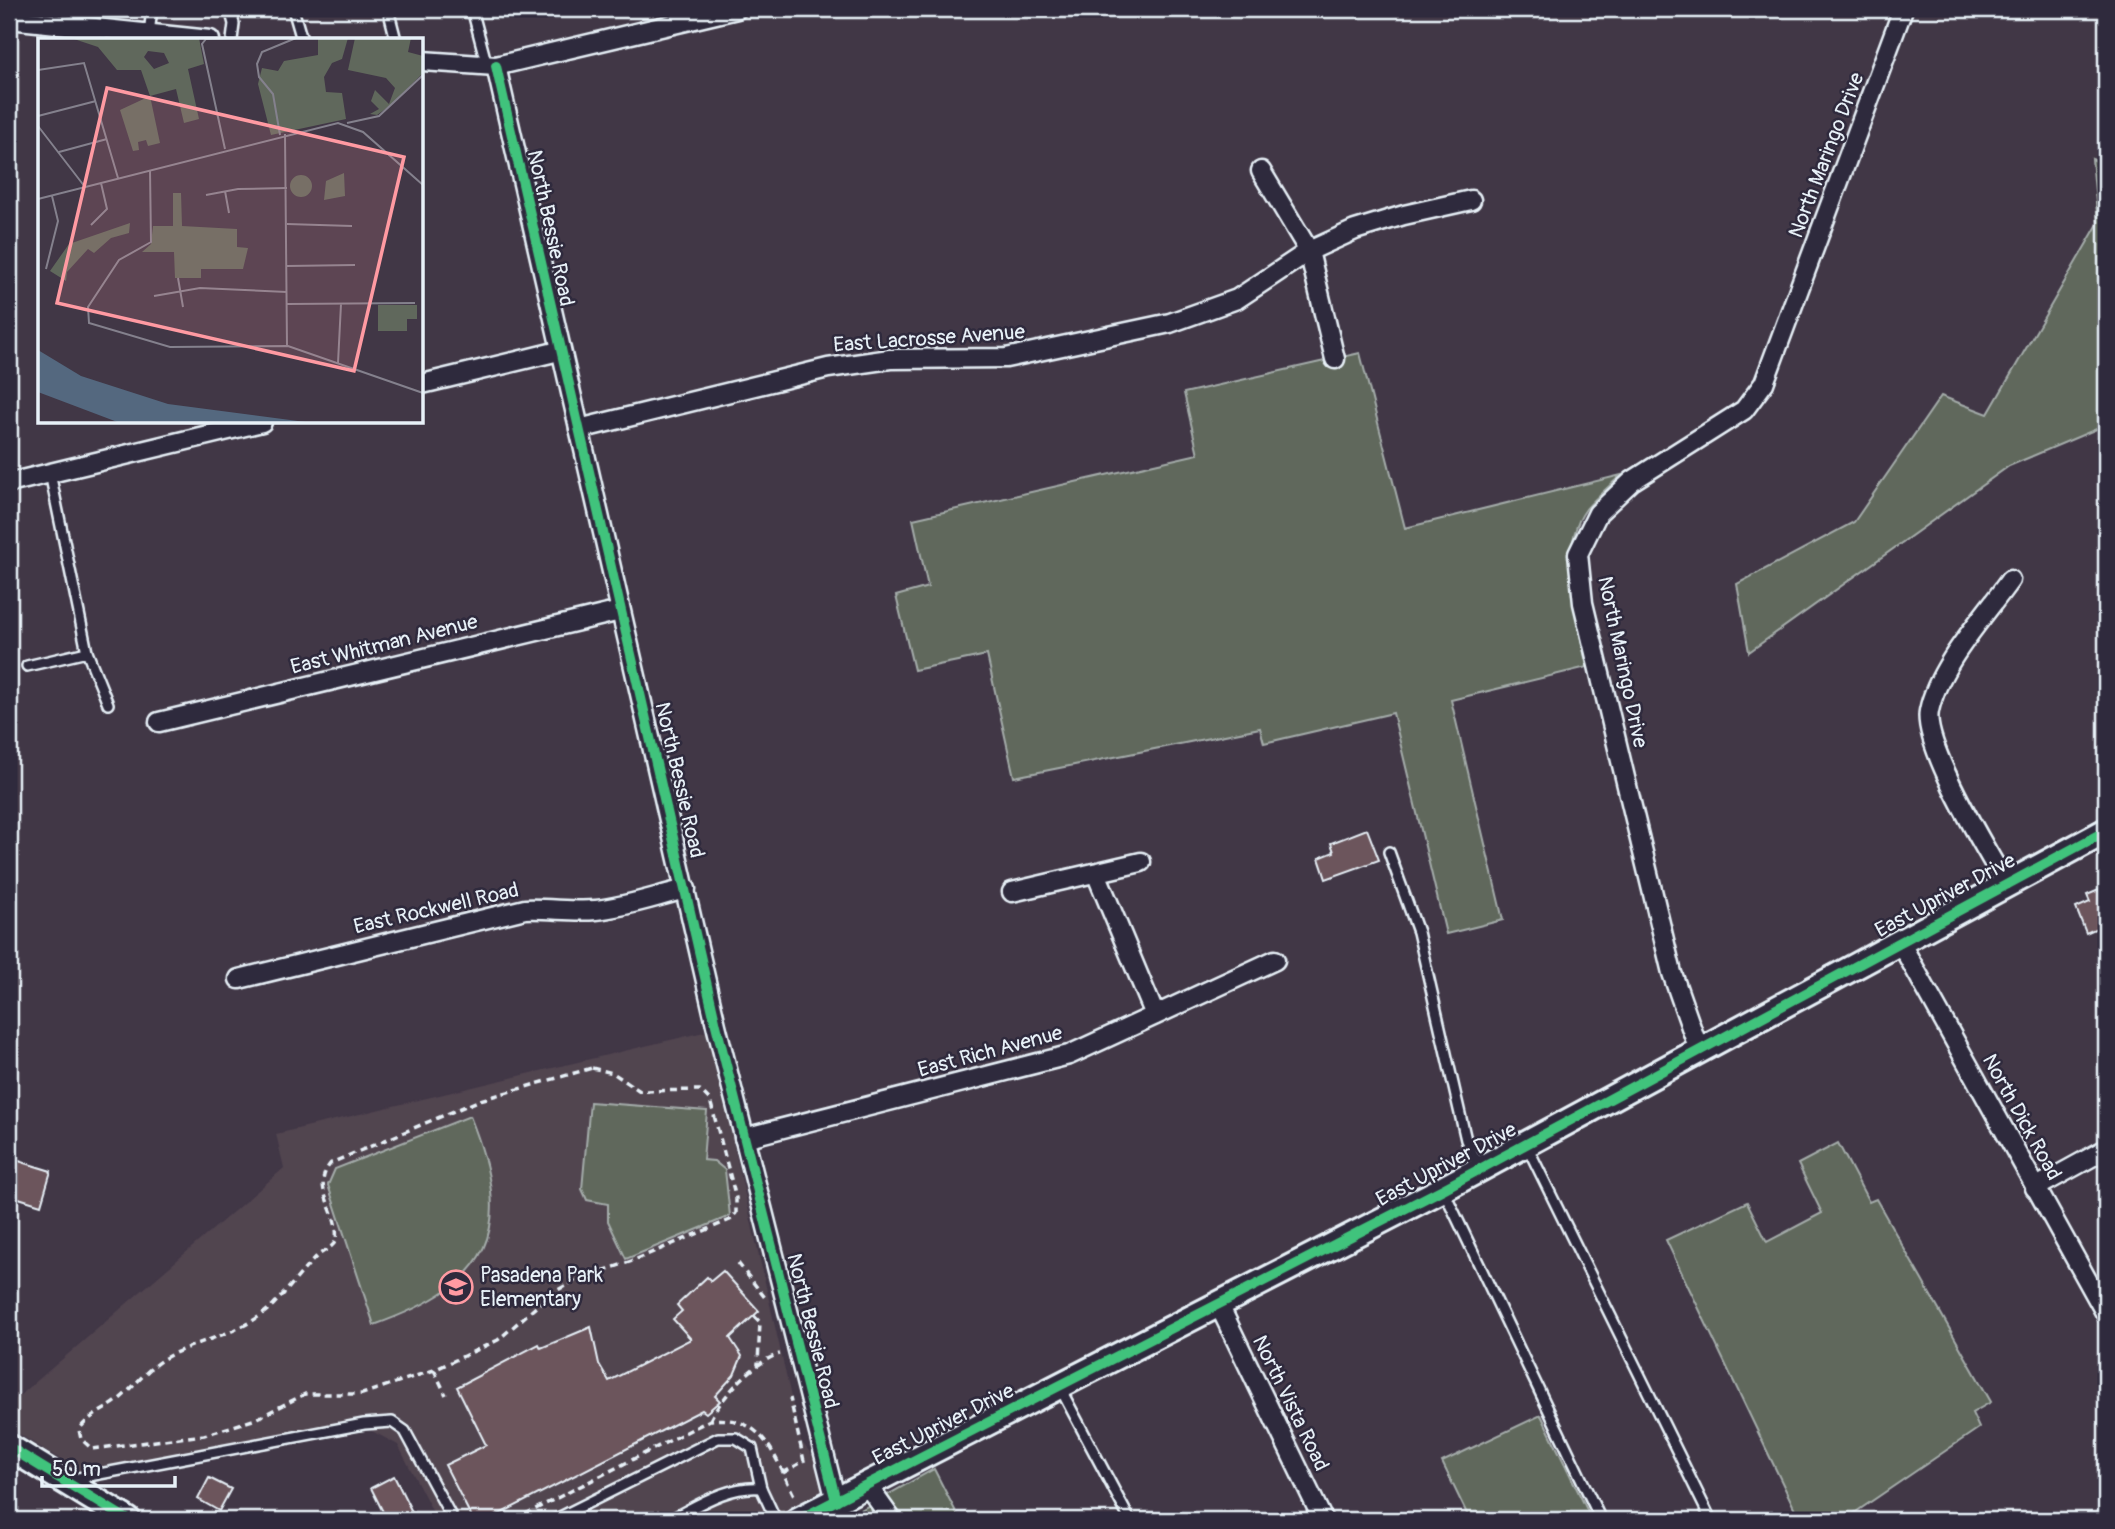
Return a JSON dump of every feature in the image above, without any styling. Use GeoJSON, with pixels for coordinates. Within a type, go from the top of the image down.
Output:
{"type":"FeatureCollection","features":[{"type":"Feature","properties":{"kind":"main road","name":"East Upriver Drive"},"geometry":{"type":"LineString","coordinates":[[798,1520],[1443,1189],[2106,831]]}},
{"type":"Feature","properties":{"kind":"main road"},"geometry":{"type":"LineString","coordinates":[[9,1447],[113,1516]]}},
{"type":"Feature","properties":{"kind":"street"},"geometry":{"type":"LineString","coordinates":[[424,61],[491,66],[706,12],[737,9]]}},
{"type":"Feature","properties":{"kind":"street","name":"North Maringo Drive"},"geometry":{"type":"LineString","coordinates":[[1699,1050],[1672,973],[1583,603],[1578,554],[1598,513],[1624,489],[1744,410],[1764,383],[1903,9]]}},
{"type":"Feature","properties":{"kind":"street"},"geometry":{"type":"LineString","coordinates":[[9,19],[121,36],[149,34],[190,38]]}},
{"type":"Feature","properties":{"kind":"street","name":"North Bessie Road"},"geometry":{"type":"LineString","coordinates":[[491,66],[579,429],[744,1138],[836,1501]]}},
{"type":"Feature","properties":{"kind":"street"},"geometry":{"type":"LineString","coordinates":[[1261,171],[1309,251],[1335,359]]}},
{"type":"Feature","properties":{"kind":"street","name":"East Lacrosse Avenue"},"geometry":{"type":"LineString","coordinates":[[579,429],[828,368],[890,359],[1006,358],[1170,323],[1237,299],[1309,251],[1354,230],[1404,215],[1471,200]]}},
{"type":"Feature","properties":{"kind":"street"},"geometry":{"type":"LineString","coordinates":[[424,384],[559,351]]}},
{"type":"Feature","properties":{"kind":"street"},"geometry":{"type":"LineString","coordinates":[[9,483],[190,430],[244,424]]}},
{"type":"Feature","properties":{"kind":"street"},"geometry":{"type":"LineString","coordinates":[[2006,884],[1939,763],[1928,713],[1943,673],[2010,580]]}},
{"type":"Feature","properties":{"kind":"street","name":"East Whitman Avenue"},"geometry":{"type":"LineString","coordinates":[[159,722],[620,611]]}},
{"type":"Feature","properties":{"kind":"street"},"geometry":{"type":"LineString","coordinates":[[1012,892],[1141,862]]}},
{"type":"Feature","properties":{"kind":"street"},"geometry":{"type":"LineString","coordinates":[[1096,873],[1155,1016]]}},
{"type":"Feature","properties":{"kind":"street","name":"East Rockwell Road"},"geometry":{"type":"LineString","coordinates":[[239,979],[525,909],[548,908],[570,912],[600,910],[686,889]]}},
{"type":"Feature","properties":{"kind":"street","name":"North Dick Road"},"geometry":{"type":"LineString","coordinates":[[1900,942],[2106,1314]]}},
{"type":"Feature","properties":{"kind":"street","name":"East Rich Avenue"},"geometry":{"type":"LineString","coordinates":[[744,1138],[1069,1055],[1275,960]]}},
{"type":"Feature","properties":{"kind":"street"},"geometry":{"type":"LineString","coordinates":[[2035,1188],[2106,1149]]}},
{"type":"Feature","properties":{"kind":"street","name":"North Vista Road"},"geometry":{"type":"LineString","coordinates":[[1219,1305],[1323,1520]]}},
{"type":"Feature","properties":{"kind":"street"},"geometry":{"type":"LineString","coordinates":[[867,1485],[892,1520]]}},
{"type":"Feature","properties":{"kind":"lane"},"geometry":{"type":"LineString","coordinates":[[149,34],[152,9]]}},
{"type":"Feature","properties":{"kind":"lane"},"geometry":{"type":"LineString","coordinates":[[230,9],[234,24],[232,38]]}},
{"type":"Feature","properties":{"kind":"lane"},"geometry":{"type":"LineString","coordinates":[[293,9],[301,38]]}},
{"type":"Feature","properties":{"kind":"lane"},"geometry":{"type":"LineString","coordinates":[[388,9],[395,38]]}},
{"type":"Feature","properties":{"kind":"lane"},"geometry":{"type":"LineString","coordinates":[[472,9],[491,66]]}},
{"type":"Feature","properties":{"kind":"lane"},"geometry":{"type":"LineString","coordinates":[[50,473],[87,652],[108,704]]}},
{"type":"Feature","properties":{"kind":"lane"},"geometry":{"type":"LineString","coordinates":[[27,666],[87,652]]}},
{"type":"Feature","properties":{"kind":"lane"},"geometry":{"type":"LineString","coordinates":[[1389,852],[1418,932],[1466,1140],[1481,1168]]}},
{"type":"Feature","properties":{"kind":"lane"},"geometry":{"type":"LineString","coordinates":[[1526,1144],[1711,1520]]}},
{"type":"Feature","properties":{"kind":"lane"},"geometry":{"type":"LineString","coordinates":[[1443,1189],[1601,1520]]}},
{"type":"Feature","properties":{"kind":"lane"},"geometry":{"type":"LineString","coordinates":[[1059,1387],[1130,1520]]}},
{"type":"Feature","properties":{"kind":"lane"},"geometry":{"type":"LineString","coordinates":[[64,1481],[364,1424],[392,1422],[405,1431],[453,1520]]}},
{"type":"Feature","properties":{"kind":"lane"},"geometry":{"type":"LineString","coordinates":[[554,1520],[718,1438],[736,1438],[752,1448],[761,1488],[776,1520]]}},
{"type":"Feature","properties":{"kind":"lane"},"geometry":{"type":"LineString","coordinates":[[669,1520],[745,1487],[761,1488]]}},
{"type":"Feature","properties":{"kind":"path"},"geometry":{"type":"LineString","coordinates":[[592,1068],[613,1073],[640,1091],[700,1090],[710,1100],[716,1117],[736,1198],[736,1213],[730,1220],[632,1261],[576,1280],[544,1299],[498,1340],[434,1370],[362,1394],[305,1394],[243,1424],[204,1435],[92,1449],[81,1439],[79,1430],[83,1424],[133,1387],[161,1360],[235,1331],[256,1319],[320,1254],[333,1245],[336,1239],[335,1229],[324,1194],[323,1179],[324,1170],[331,1163],[480,1100],[592,1068]]}},
{"type":"Feature","properties":{"kind":"path"},"geometry":{"type":"LineString","coordinates":[[738,1263],[767,1302]]}},
{"type":"Feature","properties":{"kind":"path"},"geometry":{"type":"LineString","coordinates":[[754,1316],[760,1322],[758,1364]]}},
{"type":"Feature","properties":{"kind":"path"},"geometry":{"type":"LineString","coordinates":[[776,1341],[783,1367]]}},
{"type":"Feature","properties":{"kind":"path"},"geometry":{"type":"LineString","coordinates":[[710,1420],[717,1406],[758,1364],[780,1354]]}},
{"type":"Feature","properties":{"kind":"path"},"geometry":{"type":"LineString","coordinates":[[434,1370],[446,1395]]}},
{"type":"Feature","properties":{"kind":"path"},"geometry":{"type":"LineString","coordinates":[[783,1473],[804,1461],[789,1392]]}},
{"type":"Feature","properties":{"kind":"shaded area"},"geometry":{"type":"Polygon","coordinates":[[[2092,159],[2106,165],[2106,425],[2009,466],[1749,652],[1737,584],[1854,522],[1941,396],[1988,414],[2098,224],[2092,159]]]}},
{"type":"Feature","properties":{"kind":"shaded area"},"geometry":{"type":"Polygon","coordinates":[[[1360,353],[1405,528],[1621,475],[1586,509],[1577,526],[1572,545],[1572,587],[1587,667],[1451,700],[1503,920],[1446,934],[1393,713],[1264,743],[1260,728],[1014,777],[987,655],[914,670],[896,596],[928,587],[913,519],[1198,454],[1184,393],[1360,353]]]}},
{"type":"Feature","properties":{"kind":"shaded area","name":"Pasadena Park Elementary"},"geometry":{"type":"Polygon","coordinates":[[[708,1031],[801,1441],[813,1456],[824,1494],[767,1520],[437,1520],[398,1445],[370,1430],[96,1481],[9,1428],[9,1405],[284,1168],[276,1134],[708,1031]]]}},
{"type":"Feature","properties":{"kind":"shaded area"},"geometry":{"type":"Polygon","coordinates":[[[590,1102],[707,1111],[703,1160],[714,1161],[725,1170],[730,1216],[626,1259],[608,1221],[608,1204],[587,1200],[582,1189],[590,1102]]]}},
{"type":"Feature","properties":{"kind":"shaded area"},"geometry":{"type":"Polygon","coordinates":[[[470,1116],[484,1156],[491,1191],[491,1222],[484,1248],[468,1271],[445,1291],[414,1309],[374,1325],[328,1185],[335,1169],[470,1116]]]}},
{"type":"Feature","properties":{"kind":"shaded area"},"geometry":{"type":"Polygon","coordinates":[[[1838,1143],[1869,1202],[1876,1199],[1991,1402],[1972,1413],[1979,1428],[1844,1520],[1800,1520],[1666,1240],[1747,1202],[1767,1242],[1822,1213],[1798,1164],[1838,1143]]]}},
{"type":"Feature","properties":{"kind":"shaded area"},"geometry":{"type":"Polygon","coordinates":[[[1541,1415],[1592,1520],[1470,1520],[1442,1462],[1541,1415]]]}},
{"type":"Feature","properties":{"kind":"shaded area"},"geometry":{"type":"Polygon","coordinates":[[[934,1469],[960,1520],[843,1520],[934,1469]]]}},
{"type":"Feature","properties":{"kind":"building"},"geometry":{"type":"Polygon","coordinates":[[[1367,829],[1379,860],[1326,879],[1319,858],[1334,852],[1331,843],[1367,829]]]}},
{"type":"Feature","properties":{"kind":"building"},"geometry":{"type":"Polygon","coordinates":[[[2106,887],[2106,924],[2086,933],[2076,908],[2090,902],[2087,895],[2106,887]]]}},
{"type":"Feature","properties":{"kind":"building"},"geometry":{"type":"Polygon","coordinates":[[[9,1158],[51,1171],[41,1205],[9,1195],[9,1158]]]}},
{"type":"Feature","properties":{"kind":"building"},"geometry":{"type":"Polygon","coordinates":[[[723,1271],[759,1311],[730,1338],[742,1356],[734,1375],[715,1396],[720,1401],[706,1413],[702,1410],[488,1520],[473,1520],[445,1465],[486,1445],[457,1387],[539,1344],[541,1348],[591,1327],[599,1364],[609,1381],[691,1339],[673,1319],[682,1311],[677,1305],[707,1277],[711,1281],[723,1271]]]}},
{"type":"Feature","properties":{"kind":"building"},"geometry":{"type":"Polygon","coordinates":[[[394,1476],[416,1520],[387,1520],[371,1488],[394,1476]]]}},
{"type":"Feature","properties":{"kind":"building"},"geometry":{"type":"Polygon","coordinates":[[[209,1478],[231,1489],[219,1511],[198,1499],[209,1478]]]}},
{"type":"Feature","properties":{"kind":"cycle path"},"geometry":{"type":"LineString","coordinates":[[496,66],[716,1025],[836,1501]]}},
{"type":"Feature","properties":{"kind":"cycle path"},"geometry":{"type":"LineString","coordinates":[[798,1520],[1443,1189],[2106,831]]}},
{"type":"Feature","properties":{"kind":"cycle path"},"geometry":{"type":"LineString","coordinates":[[9,1447],[128,1520]]}},
{"type":"Feature","properties":{"kind":"place","name":"Pasadena Park Elementary"},"geometry":{"type":"Point","coordinates":[456,1287]}}]}
